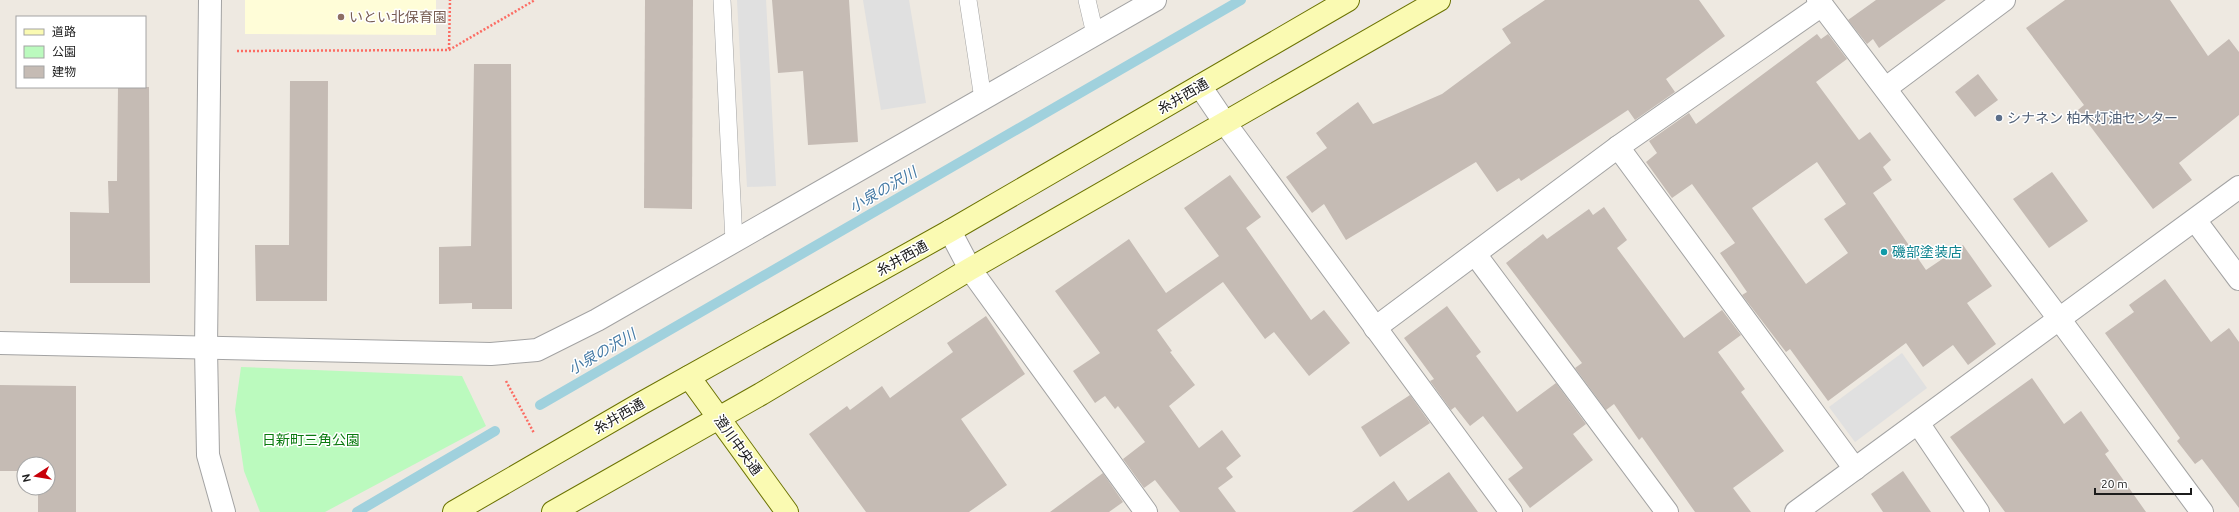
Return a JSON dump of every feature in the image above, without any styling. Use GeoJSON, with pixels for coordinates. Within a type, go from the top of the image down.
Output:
{"type":"FeatureCollection","features":[{"type":"Feature","properties":{"kind":"street"},"geometry":{"type":"LineString","coordinates":[[210,0],[206,348],[208,455],[224,512]]}},
{"type":"Feature","properties":{"kind":"street"},"geometry":{"type":"LineString","coordinates":[[0,343],[491,354],[536,350],[597,320],[1155,0]]}},
{"type":"Feature","properties":{"kind":"street","name":"糸井西通"},"geometry":{"type":"LineString","coordinates":[[454,512],[689,377],[950,231],[1348,0]]}},
{"type":"Feature","properties":{"kind":"street"},"geometry":{"type":"LineString","coordinates":[[553,512],[718,417],[761,394],[970,269],[1439,0]]}},
{"type":"Feature","properties":{"kind":"street"},"geometry":{"type":"LineString","coordinates":[[1886,88],[2004,0]]}},
{"type":"Feature","properties":{"kind":"street"},"geometry":{"type":"LineString","coordinates":[[1375,328],[1618,147],[1820,3],[1886,88],[2202,512]]}},
{"type":"Feature","properties":{"kind":"street"},"geometry":{"type":"LineString","coordinates":[[1200,86],[1225,123],[1511,512]]}},
{"type":"Feature","properties":{"kind":"street"},"geometry":{"type":"LineString","coordinates":[[1618,147],[1855,469]]}},
{"type":"Feature","properties":{"kind":"street"},"geometry":{"type":"LineString","coordinates":[[1796,512],[2239,188]]}},
{"type":"Feature","properties":{"kind":"street"},"geometry":{"type":"LineString","coordinates":[[2195,220],[2239,278]]}},
{"type":"Feature","properties":{"kind":"street"},"geometry":{"type":"LineString","coordinates":[[950,231],[970,269],[1146,512]]}},
{"type":"Feature","properties":{"kind":"street"},"geometry":{"type":"LineString","coordinates":[[1475,254],[1667,512]]}},
{"type":"Feature","properties":{"kind":"street","name":"澄川中央通"},"geometry":{"type":"LineString","coordinates":[[689,377],[787,512]]}},
{"type":"Feature","properties":{"kind":"street"},"geometry":{"type":"LineString","coordinates":[[1918,423],[1978,512]]}},
{"type":"Feature","properties":{"kind":"lane"},"geometry":{"type":"LineString","coordinates":[[722,0],[734,241]]}},
{"type":"Feature","properties":{"kind":"lane"},"geometry":{"type":"LineString","coordinates":[[968,0],[982,99]]}},
{"type":"Feature","properties":{"kind":"lane"},"geometry":{"type":"LineString","coordinates":[[1087,0],[1095,34]]}},
{"type":"Feature","properties":{"kind":"path"},"geometry":{"type":"LineString","coordinates":[[449,50],[450,0]]}},
{"type":"Feature","properties":{"kind":"path"},"geometry":{"type":"LineString","coordinates":[[235,44],[235,51],[449,50],[535,0]]}},
{"type":"Feature","properties":{"kind":"path"},"geometry":{"type":"LineString","coordinates":[[491,354],[548,458]]}},
{"type":"Feature","properties":{"kind":"shaded area","name":"いとい北保育園"},"geometry":{"type":"Polygon","coordinates":[[[245,0],[436,0],[436,35],[245,34],[245,0]]]}},
{"type":"Feature","properties":{"kind":"shaded area"},"geometry":{"type":"Polygon","coordinates":[[[737,0],[766,0],[776,186],[747,187],[737,0]]]}},
{"type":"Feature","properties":{"kind":"shaded area"},"geometry":{"type":"Polygon","coordinates":[[[863,0],[909,0],[926,103],[881,110],[863,0]]]}},
{"type":"Feature","properties":{"kind":"shaded area"},"geometry":{"type":"Polygon","coordinates":[[[1902,353],[1927,388],[1855,442],[1829,407],[1902,353]]]}},
{"type":"Feature","properties":{"kind":"green space","name":"日新町三角公園"},"geometry":{"type":"Polygon","coordinates":[[[241,367],[462,376],[486,426],[325,512],[260,512],[244,471],[235,410],[241,367]]]}},
{"type":"Feature","properties":{"kind":"building"},"geometry":{"type":"Polygon","coordinates":[[[645,0],[693,0],[692,209],[644,208],[645,0]]]}},
{"type":"Feature","properties":{"kind":"building"},"geometry":{"type":"Polygon","coordinates":[[[772,0],[849,0],[858,142],[808,145],[803,71],[778,73],[772,0]]]}},
{"type":"Feature","properties":{"kind":"building"},"geometry":{"type":"Polygon","coordinates":[[[1545,0],[1699,0],[1725,36],[1666,79],[1675,92],[1635,120],[1628,110],[1521,181],[1519,178],[1497,192],[1476,162],[1346,240],[1324,204],[1312,213],[1286,177],[1327,148],[1316,133],[1358,102],[1373,124],[1442,94],[1511,43],[1502,29],[1545,0]]]}},
{"type":"Feature","properties":{"kind":"building"},"geometry":{"type":"Polygon","coordinates":[[[1876,0],[1946,0],[1879,48],[1873,39],[1867,44],[1848,20],[1876,0]]]}},
{"type":"Feature","properties":{"kind":"building"},"geometry":{"type":"Polygon","coordinates":[[[2065,0],[2170,0],[2208,56],[2229,39],[2239,52],[2239,115],[2179,163],[2192,180],[2153,209],[2078,110],[2084,105],[2026,28],[2065,0]]]}},
{"type":"Feature","properties":{"kind":"building"},"geometry":{"type":"Polygon","coordinates":[[[1817,34],[1821,39],[1828,34],[1847,59],[1816,82],[1859,140],[1870,132],[1891,160],[1883,167],[1892,180],[1873,193],[1926,270],[1963,245],[1992,286],[1967,303],[1996,344],[1968,365],[1953,345],[1923,367],[1906,343],[1828,401],[1790,349],[1786,352],[1742,295],[1747,292],[1720,253],[1735,243],[1692,184],[1672,198],[1646,162],[1657,153],[1649,141],[1689,113],[1696,124],[1817,34]],[[1817,162],[1752,208],[1806,284],[1848,253],[1824,219],[1846,204],[1817,162]]]}},
{"type":"Feature","properties":{"kind":"building"},"geometry":{"type":"Polygon","coordinates":[[[474,64],[511,64],[512,309],[472,309],[472,303],[439,304],[439,247],[471,246],[474,64]]]}},
{"type":"Feature","properties":{"kind":"building"},"geometry":{"type":"Polygon","coordinates":[[[1978,74],[1998,100],[1975,117],[1955,92],[1978,74]]]}},
{"type":"Feature","properties":{"kind":"building"},"geometry":{"type":"Polygon","coordinates":[[[290,81],[328,81],[327,301],[256,301],[255,245],[289,245],[290,81]]]}},
{"type":"Feature","properties":{"kind":"building"},"geometry":{"type":"Polygon","coordinates":[[[149,87],[150,283],[70,283],[70,212],[109,213],[108,181],[117,181],[118,88],[149,87]]]}},
{"type":"Feature","properties":{"kind":"building"},"geometry":{"type":"Polygon","coordinates":[[[2052,172],[2088,221],[2049,248],[2013,199],[2052,172]]]}},
{"type":"Feature","properties":{"kind":"building"},"geometry":{"type":"Polygon","coordinates":[[[1230,175],[1261,217],[1246,228],[1311,320],[1324,310],[1350,343],[1309,376],[1274,332],[1265,339],[1223,282],[1157,330],[1172,351],[1170,352],[1195,385],[1169,406],[1199,448],[1222,430],[1241,456],[1226,468],[1233,477],[1218,488],[1236,512],[1180,512],[1155,480],[1144,488],[1123,459],[1145,442],[1118,406],[1115,409],[1105,396],[1095,403],[1073,371],[1100,353],[1055,291],[1129,239],[1166,293],[1219,256],[1184,208],[1230,175]]]}},
{"type":"Feature","properties":{"kind":"building"},"geometry":{"type":"Polygon","coordinates":[[[1604,207],[1627,240],[1617,248],[1684,338],[1722,310],[1741,335],[1718,352],[1745,389],[1741,392],[1784,451],[1733,488],[1751,512],[1695,512],[1642,437],[1639,440],[1614,404],[1606,410],[1575,368],[1582,363],[1506,263],[1543,234],[1547,239],[1589,209],[1593,215],[1604,207]]]}},
{"type":"Feature","properties":{"kind":"building"},"geometry":{"type":"Polygon","coordinates":[[[2165,279],[2211,342],[2229,328],[2239,342],[2239,508],[2202,459],[2195,464],[2177,441],[2180,438],[2105,333],[2134,312],[2129,305],[2165,279]]]}},
{"type":"Feature","properties":{"kind":"building"},"geometry":{"type":"Polygon","coordinates":[[[1447,306],[1481,352],[1476,356],[1517,412],[1556,383],[1586,424],[1573,434],[1593,460],[1530,508],[1508,479],[1523,468],[1483,416],[1470,426],[1455,407],[1451,410],[1430,381],[1434,379],[1404,338],[1447,306]]]}},
{"type":"Feature","properties":{"kind":"building"},"geometry":{"type":"Polygon","coordinates":[[[986,316],[1025,374],[961,419],[1007,485],[969,512],[866,512],[809,434],[847,406],[850,410],[882,386],[890,398],[953,352],[947,343],[986,316]]]}},
{"type":"Feature","properties":{"kind":"building"},"geometry":{"type":"Polygon","coordinates":[[[2032,378],[2064,424],[2081,411],[2109,451],[2105,454],[2146,512],[2005,512],[1950,437],[2032,378]]]}},
{"type":"Feature","properties":{"kind":"building"},"geometry":{"type":"Polygon","coordinates":[[[0,385],[76,386],[76,512],[38,512],[38,496],[56,496],[56,456],[16,456],[16,471],[0,471],[0,385]]]}},
{"type":"Feature","properties":{"kind":"building"},"geometry":{"type":"Polygon","coordinates":[[[1410,395],[1430,423],[1380,457],[1361,427],[1410,395]]]}},
{"type":"Feature","properties":{"kind":"building"},"geometry":{"type":"Polygon","coordinates":[[[1903,471],[1931,512],[1883,512],[1871,494],[1903,471]]]}},
{"type":"Feature","properties":{"kind":"building"},"geometry":{"type":"Polygon","coordinates":[[[1449,472],[1478,512],[1352,512],[1394,481],[1408,501],[1449,472]]]}},
{"type":"Feature","properties":{"kind":"building"},"geometry":{"type":"Polygon","coordinates":[[[1103,473],[1123,502],[1109,512],[1050,512],[1103,473]]]}},
{"type":"Feature","properties":{"kind":"waterway","name":"小泉の沢川"},"geometry":{"type":"LineString","coordinates":[[540,405],[1241,0]]}},
{"type":"Feature","properties":{"kind":"waterway","name":"小泉の沢川"},"geometry":{"type":"LineString","coordinates":[[357,512],[495,431]]}},
{"type":"Feature","properties":{"kind":"place","name":"いとい北保育園"},"geometry":{"type":"Point","coordinates":[341,17]}},
{"type":"Feature","properties":{"kind":"place","name":"シナネン 柏木灯油センター"},"geometry":{"type":"Point","coordinates":[1999,118]}},
{"type":"Feature","properties":{"kind":"place","name":"磯部塗装店"},"geometry":{"type":"Point","coordinates":[1884,252]}}]}
